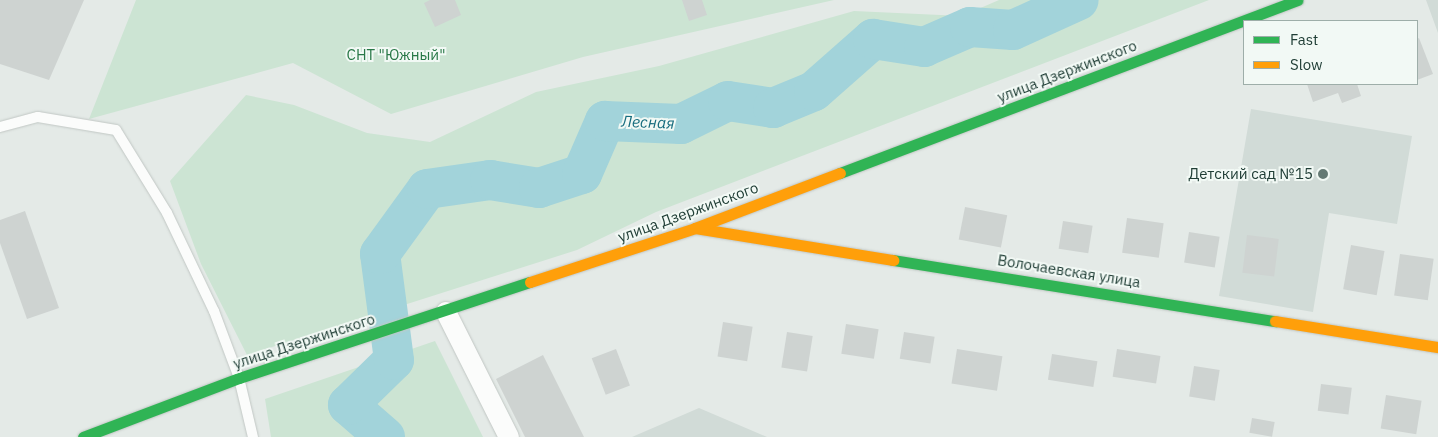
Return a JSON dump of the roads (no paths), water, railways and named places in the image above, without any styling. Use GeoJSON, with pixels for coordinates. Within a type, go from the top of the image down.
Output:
{"type":"FeatureCollection","features":[{"type":"Feature","properties":{"kind":"main road","name":"улица Дзержинского"},"geometry":{"type":"LineString","coordinates":[[1243,20],[1296,0]]}},
{"type":"Feature","properties":{"kind":"main road","name":"улица Дзержинского"},"geometry":{"type":"LineString","coordinates":[[83,437],[239,378],[446,312],[695,228],[1243,20]]}},
{"type":"Feature","properties":{"kind":"main road","name":"Волочаевская улица"},"geometry":{"type":"LineString","coordinates":[[695,228],[1438,347]]}},
{"type":"Feature","properties":{"kind":"street"},"geometry":{"type":"LineString","coordinates":[[446,312],[509,437]]}},
{"type":"Feature","properties":{"kind":"lane"},"geometry":{"type":"LineString","coordinates":[[0,127],[38,117],[116,130],[167,213],[214,311],[239,378],[253,437]]}},
{"type":"Feature","properties":{"kind":"waterway","name":"Лесная"},"geometry":{"type":"LineString","coordinates":[[385,437],[348,405],[394,360],[380,254],[427,189],[490,180],[539,188],[582,174],[605,121],[681,124],[728,101],[773,108],[814,91],[873,39],[924,47],[970,27],[1013,30],[1079,0]]}},
{"type":"Feature","properties":{"kind":"place","name":"Детский сад №15"},"geometry":{"type":"Point","coordinates":[1323,174]}},
{"type":"Feature","properties":{"kind":"park label","name":"СНТ \"Южный\""},"geometry":{"type":"Point","coordinates":[396,55]}}]}
